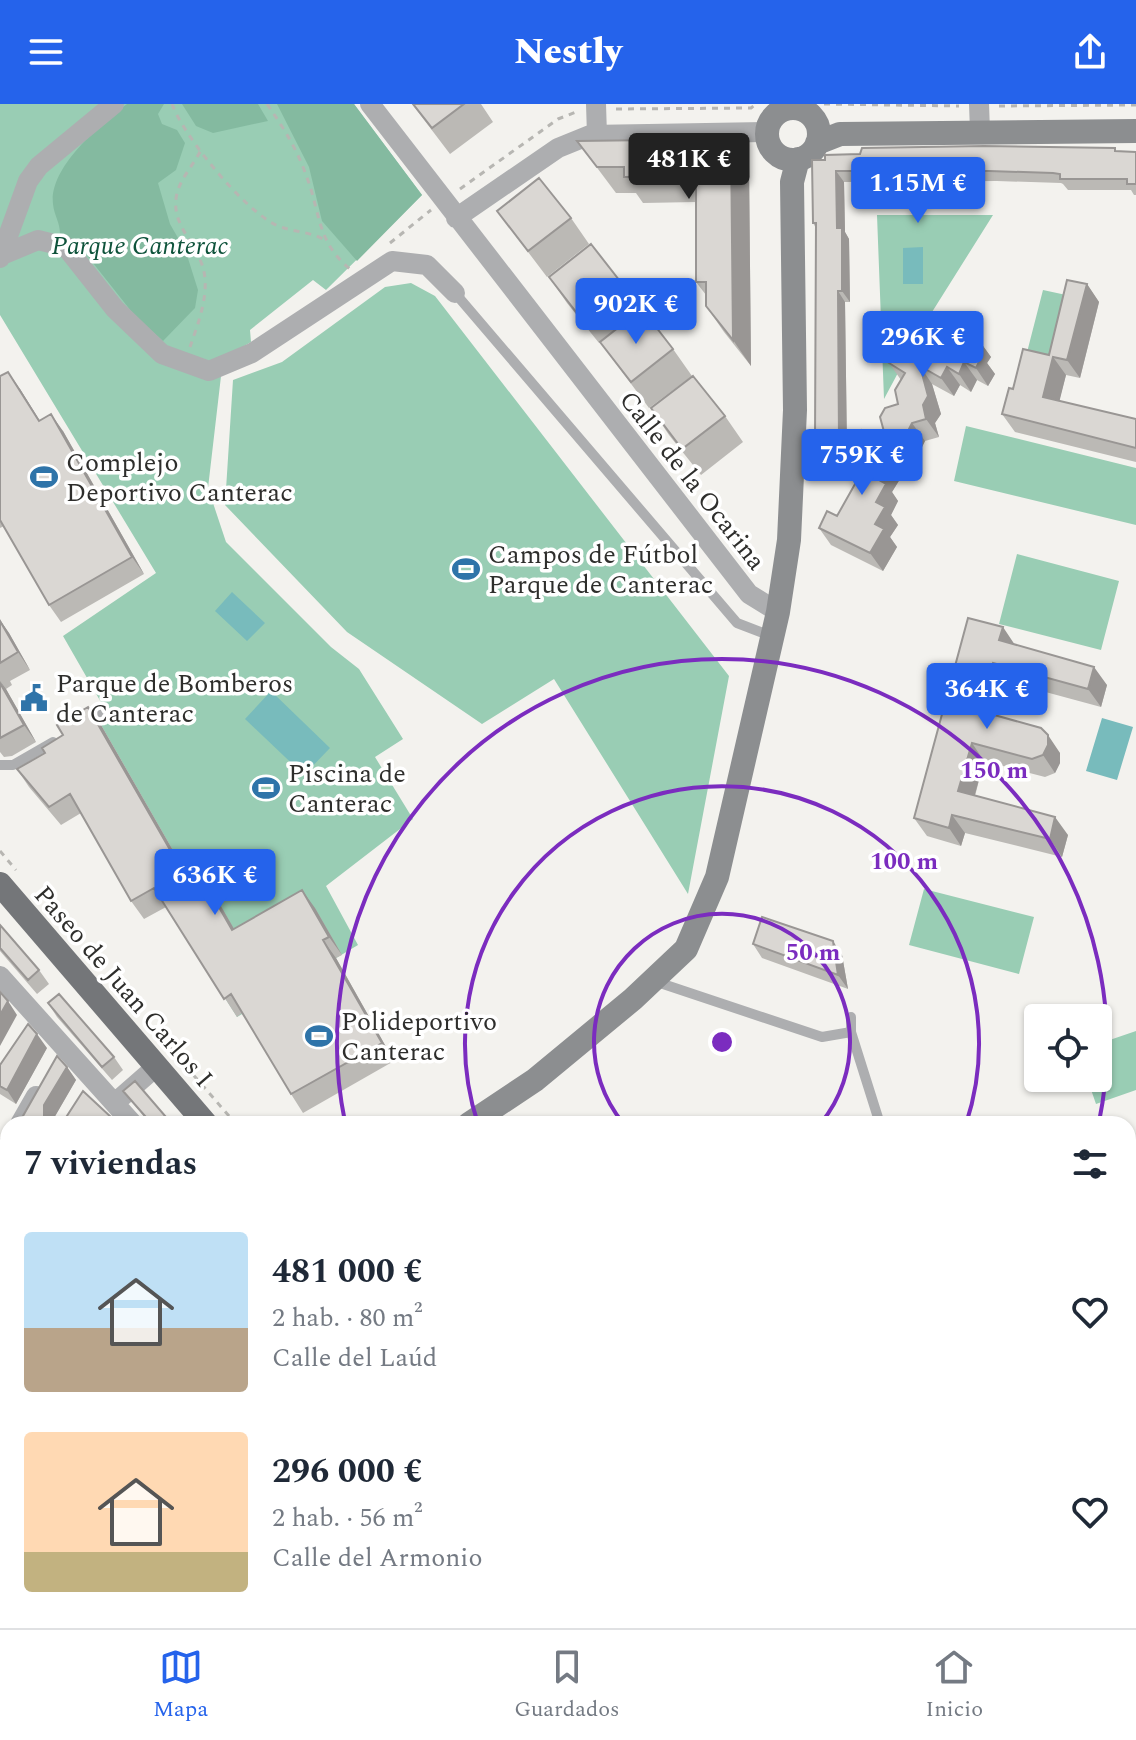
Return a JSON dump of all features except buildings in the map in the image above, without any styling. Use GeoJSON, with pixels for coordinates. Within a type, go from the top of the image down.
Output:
{"type":"FeatureCollection","features":[{"type":"Feature","properties":{"kind":"main road","name":"Paseo de Juan Carlos I"},"geometry":{"type":"LineString","coordinates":[[0,884],[199,1116]]}},
{"type":"Feature","properties":{"kind":"street"},"geometry":{"type":"LineString","coordinates":[[1,257],[33,174],[114,104]]}},
{"type":"Feature","properties":{"kind":"street","name":"Calle de la Ocarina"},"geometry":{"type":"LineString","coordinates":[[370,104],[749,594],[778,612]]}},
{"type":"Feature","properties":{"kind":"street"},"geometry":{"type":"LineString","coordinates":[[596,104],[597,135]]}},
{"type":"Feature","properties":{"kind":"street"},"geometry":{"type":"LineString","coordinates":[[979,104],[980,131]]}},
{"type":"Feature","properties":{"kind":"street"},"geometry":{"type":"LineString","coordinates":[[481,1116],[535,1080],[653,981],[686,949],[717,877],[773,637],[789,540],[795,410],[791,166],[771,147],[767,132],[772,118],[980,131],[1136,131]]}},
{"type":"Feature","properties":{"kind":"street"},"geometry":{"type":"LineString","coordinates":[[791,166],[809,154],[806,118]]}},
{"type":"Feature","properties":{"kind":"street"},"geometry":{"type":"LineString","coordinates":[[456,218],[558,148],[597,135],[767,132]]}},
{"type":"Feature","properties":{"kind":"street"},"geometry":{"type":"LineString","coordinates":[[1,257],[38,240],[66,247],[134,330],[162,354],[184,365],[209,371],[252,353],[392,261],[427,265],[455,293]]}},
{"type":"Feature","properties":{"kind":"street"},"geometry":{"type":"LineString","coordinates":[[0,977],[36,1016],[56,1060],[92,1079],[126,1116]]}},
{"type":"Feature","properties":{"kind":"street"},"geometry":{"type":"LineString","coordinates":[[21,1038],[36,1016]]}},
{"type":"Feature","properties":{"kind":"street"},"geometry":{"type":"LineString","coordinates":[[24,1116],[56,1060]]}},
{"type":"Feature","properties":{"kind":"street"},"geometry":{"type":"LineString","coordinates":[[114,1103],[157,1066]]}},
{"type":"Feature","properties":{"kind":"street"},"geometry":{"type":"LineString","coordinates":[[79,1100],[92,1079]]}},
{"type":"Feature","properties":{"kind":"lane"},"geometry":{"type":"LineString","coordinates":[[455,293],[737,623],[773,637]]}},
{"type":"Feature","properties":{"kind":"lane"},"geometry":{"type":"LineString","coordinates":[[79,727],[103,713]]}},
{"type":"Feature","properties":{"kind":"lane"},"geometry":{"type":"LineString","coordinates":[[0,765],[18,763],[67,734]]}},
{"type":"Feature","properties":{"kind":"lane"},"geometry":{"type":"LineString","coordinates":[[653,981],[822,1037],[851,1032]]}},
{"type":"Feature","properties":{"kind":"lane"},"geometry":{"type":"LineString","coordinates":[[851,1017],[851,1032],[877,1116]]}},
{"type":"Feature","properties":{"kind":"path"},"geometry":{"type":"LineString","coordinates":[[172,104],[201,150],[250,209],[274,224],[323,239]]}},
{"type":"Feature","properties":{"kind":"path"},"geometry":{"type":"LineString","coordinates":[[267,104],[291,138],[307,178],[323,239],[342,262],[367,277]]}},
{"type":"Feature","properties":{"kind":"path"},"geometry":{"type":"LineString","coordinates":[[184,365],[205,298],[203,264],[182,231],[176,212],[177,194],[201,150]]}},
{"type":"Feature","properties":{"kind":"green space","name":"Parque Canterac"},"geometry":{"type":"Polygon","coordinates":[[[0,104],[354,104],[422,195],[326,290],[313,280],[250,330],[251,342],[223,359],[208,488],[226,542],[331,647],[359,669],[403,739],[375,757],[413,819],[326,886],[358,945],[237,1017],[167,906],[195,889],[101,725],[102,704],[63,636],[156,573],[0,315],[0,104]]]}},
{"type":"Feature","properties":{"kind":"green space","name":"Parque Canterac"},"geometry":{"type":"Polygon","coordinates":[[[127,104],[164,104],[158,114],[162,124],[177,130],[185,143],[176,170],[158,183],[170,224],[186,252],[198,290],[195,308],[163,341],[135,316],[78,244],[60,234],[53,204],[54,190],[68,161],[91,135],[127,104]]]}},
{"type":"Feature","properties":{"kind":"green space"},"geometry":{"type":"Polygon","coordinates":[[[182,104],[258,104],[268,121],[213,133],[196,126],[182,104]]]}},
{"type":"Feature","properties":{"kind":"green space"},"geometry":{"type":"Polygon","coordinates":[[[277,104],[354,104],[422,195],[357,261],[322,221],[309,167],[277,104]]]}},
{"type":"Feature","properties":{"kind":"green space"},"geometry":{"type":"Polygon","coordinates":[[[877,215],[993,215],[922,328],[884,399],[877,215]]]}},
{"type":"Feature","properties":{"kind":"green space","name":"Campos de Fútbol Parque de Canterac"},"geometry":{"type":"Polygon","coordinates":[[[411,283],[435,296],[729,676],[688,894],[554,679],[482,724],[347,632],[225,505],[233,380],[282,362],[385,287],[411,283]]]}},
{"type":"Feature","properties":{"kind":"green space"},"geometry":{"type":"Polygon","coordinates":[[[1043,290],[1080,298],[1062,373],[1024,364],[1043,290]]]}},
{"type":"Feature","properties":{"kind":"green space"},"geometry":{"type":"Polygon","coordinates":[[[966,426],[1136,468],[1136,525],[954,481],[966,426]]]}},
{"type":"Feature","properties":{"kind":"green space"},"geometry":{"type":"Polygon","coordinates":[[[1017,554],[1119,581],[1101,650],[999,624],[1017,554]]]}},
{"type":"Feature","properties":{"kind":"green space"},"geometry":{"type":"Polygon","coordinates":[[[924,889],[1034,917],[1019,974],[909,945],[924,889]]]}},
{"type":"Feature","properties":{"kind":"green space"},"geometry":{"type":"Polygon","coordinates":[[[1136,1031],[1136,1090],[1096,1104],[1092,1092],[1112,1092],[1112,1039],[1136,1031]]]}},
{"type":"Feature","properties":{"kind":"water"},"geometry":{"type":"Polygon","coordinates":[[[923,247],[923,284],[903,284],[903,248],[923,247]]]}},
{"type":"Feature","properties":{"kind":"water"},"geometry":{"type":"Polygon","coordinates":[[[232,592],[265,623],[247,641],[215,611],[232,592]]]}},
{"type":"Feature","properties":{"kind":"water"},"geometry":{"type":"Polygon","coordinates":[[[271,691],[330,748],[304,775],[245,719],[271,691]]]}},
{"type":"Feature","properties":{"kind":"water"},"geometry":{"type":"Polygon","coordinates":[[[1102,718],[1133,727],[1117,780],[1086,771],[1102,718]]]}},
{"type":"Feature","properties":{"kind":"place","name":"Complejo Deportivo Canterac"},"geometry":{"type":"Point","coordinates":[44,477]}},
{"type":"Feature","properties":{"kind":"place","name":"Campos de Fútbol Parque de Canterac"},"geometry":{"type":"Point","coordinates":[466,569]}},
{"type":"Feature","properties":{"kind":"place","name":"Parque de Bomberos de Canterac"},"geometry":{"type":"Point","coordinates":[34,698]}},
{"type":"Feature","properties":{"kind":"place","name":"Piscina de Canterac"},"geometry":{"type":"Point","coordinates":[266,788]}},
{"type":"Feature","properties":{"kind":"place","name":"Polideportivo Canterac"},"geometry":{"type":"Point","coordinates":[319,1036]}}]}
